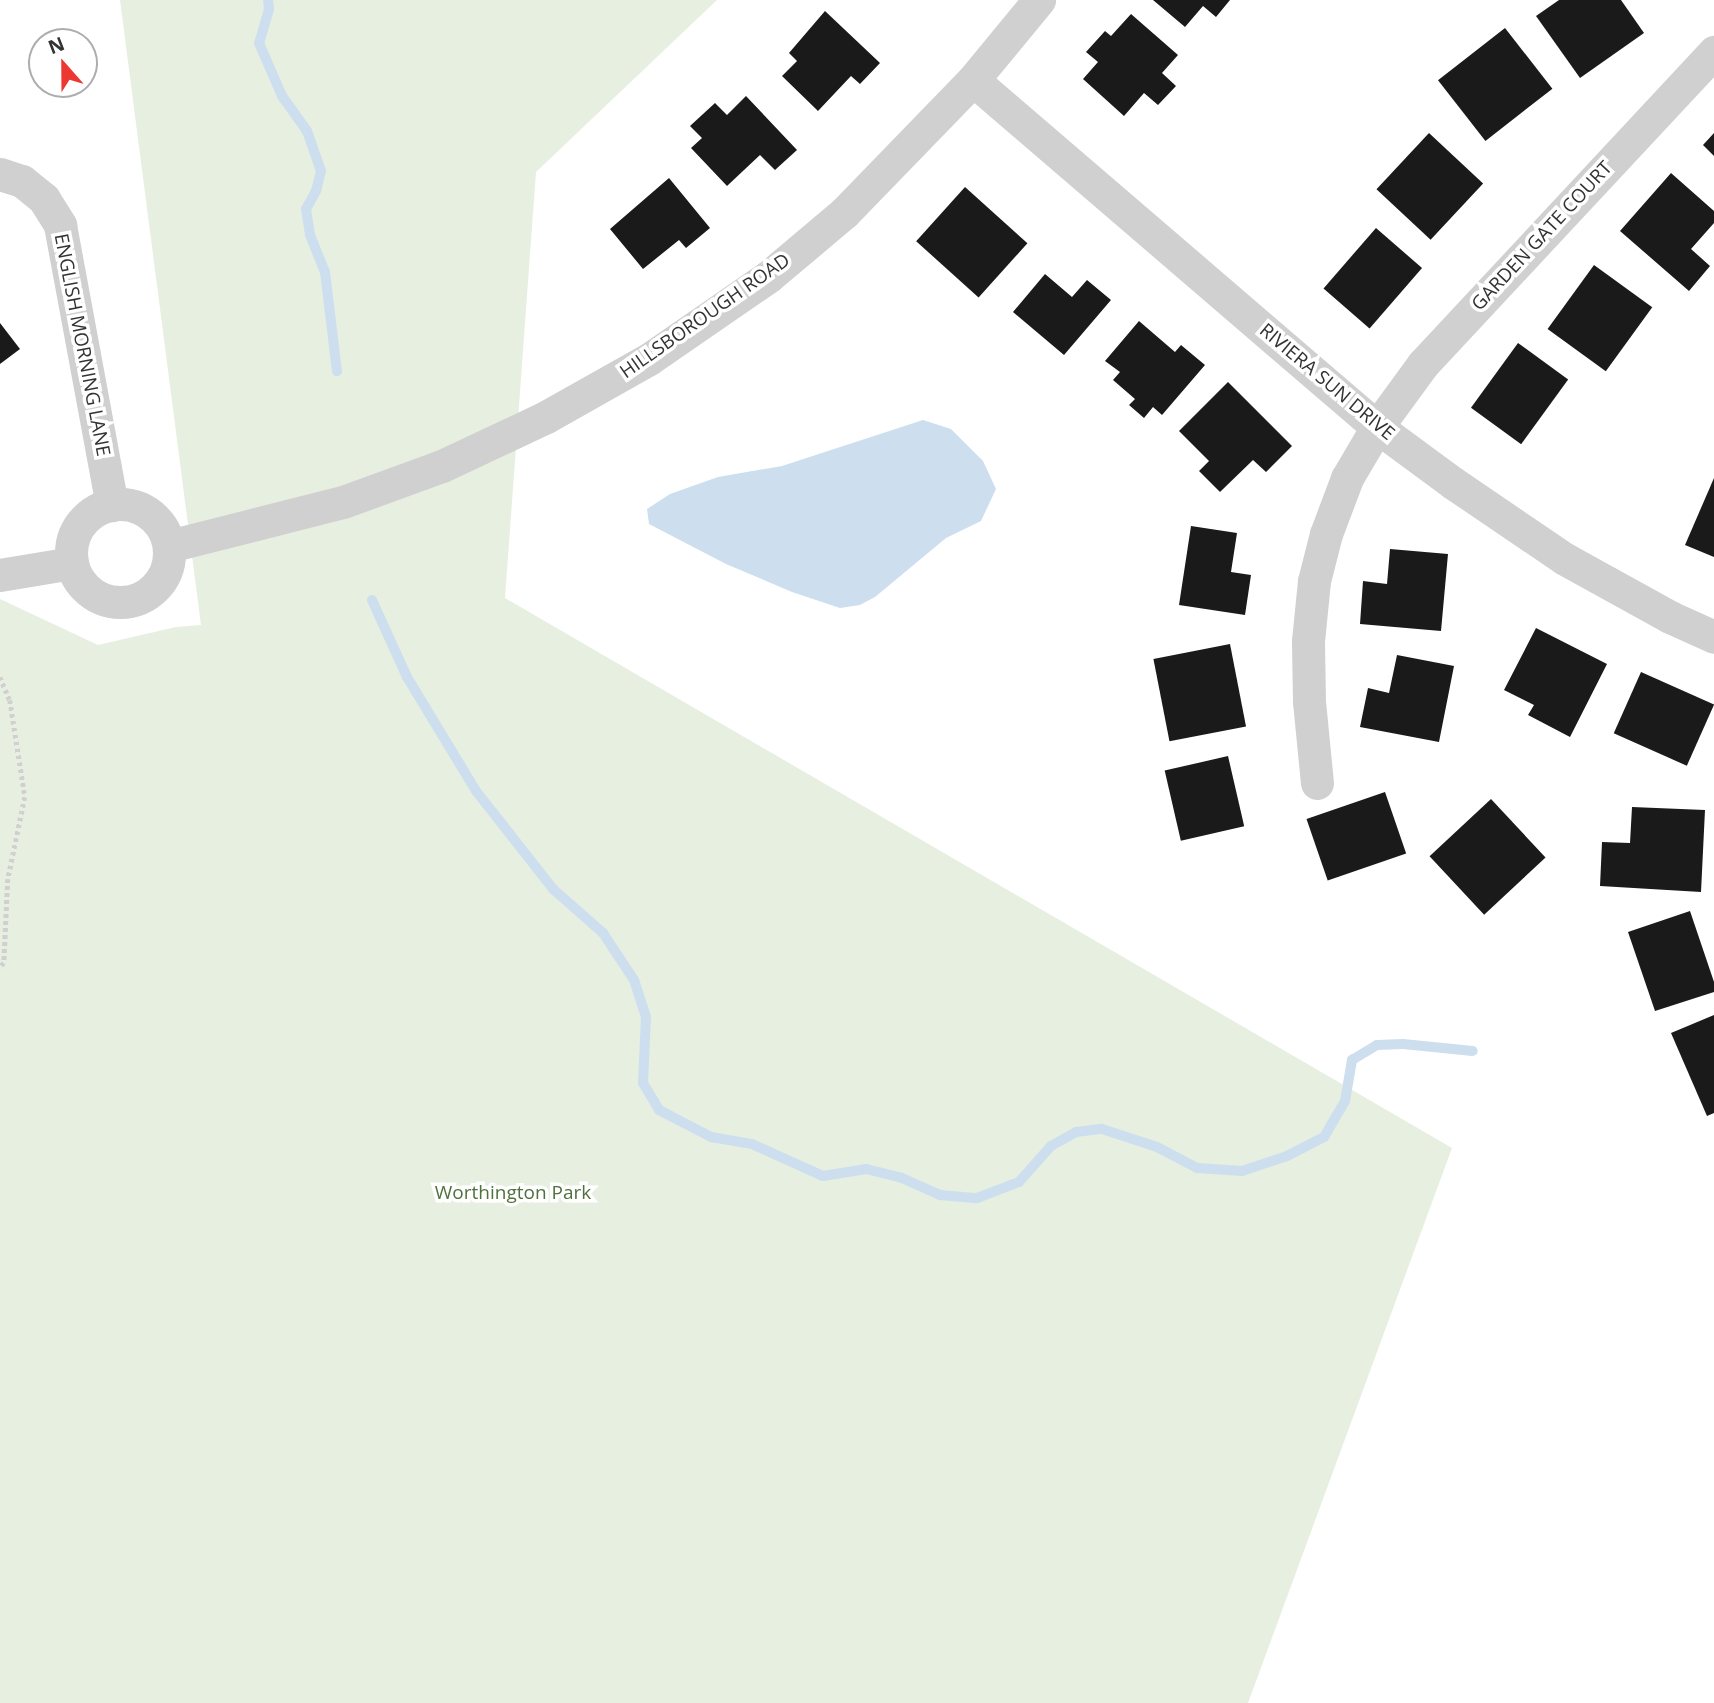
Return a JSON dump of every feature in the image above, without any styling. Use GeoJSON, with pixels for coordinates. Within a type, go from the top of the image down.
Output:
{"type":"FeatureCollection","features":[{"type":"Feature","properties":{"kind":"street","name":"HILLSBOROUGH ROAD"},"geometry":{"type":"LineString","coordinates":[[169,546],[343,502],[442,466],[546,417],[649,359],[768,276],[844,213],[973,80],[1039,0]]}},
{"type":"Feature","properties":{"kind":"street","name":"GARDEN GATE COURT"},"geometry":{"type":"LineString","coordinates":[[1317,783],[1309,701],[1308,641],[1314,581],[1326,534],[1347,478],[1377,427],[1423,364],[1714,52]]}},
{"type":"Feature","properties":{"kind":"street","name":"RIVIERA SUN DRIVE"},"geometry":{"type":"LineString","coordinates":[[973,80],[1377,427],[1452,483],[1565,559],[1670,617],[1714,636]]}},
{"type":"Feature","properties":{"kind":"street","name":"ENGLISH MORNING LANE"},"geometry":{"type":"LineString","coordinates":[[0,174],[22,181],[44,199],[60,225],[112,505]]}},
{"type":"Feature","properties":{"kind":"street"},"geometry":{"type":"LineString","coordinates":[[112,505],[135,507],[153,516],[163,529],[169,546],[169,564],[162,579],[151,592],[131,601],[113,602],[96,596],[80,582],[72,563],[72,544],[82,523],[97,510],[112,505]]}},
{"type":"Feature","properties":{"kind":"street"},"geometry":{"type":"LineString","coordinates":[[0,575],[72,563]]}},
{"type":"Feature","properties":{"kind":"path"},"geometry":{"type":"LineString","coordinates":[[0,677],[10,700],[25,797],[8,879],[4,963],[0,967]]}},
{"type":"Feature","properties":{"kind":"green space","name":"Worthington Park"},"geometry":{"type":"Polygon","coordinates":[[[120,0],[717,0],[536,172],[505,598],[1452,1148],[1248,1703],[0,1703],[0,599],[98,645],[176,627],[201,625],[120,0]]]}},
{"type":"Feature","properties":{"kind":"water"},"geometry":{"type":"Polygon","coordinates":[[[923,420],[951,429],[983,461],[996,489],[981,521],[946,538],[875,597],[860,605],[840,608],[792,592],[726,564],[649,524],[647,509],[670,494],[718,477],[782,466],[923,420]]]}},
{"type":"Feature","properties":{"kind":"building"},"geometry":{"type":"Polygon","coordinates":[[[1153,0],[1230,0],[1216,17],[1203,6],[1185,27],[1153,0]]]}},
{"type":"Feature","properties":{"kind":"building"},"geometry":{"type":"Polygon","coordinates":[[[1559,0],[1621,0],[1644,33],[1580,78],[1536,16],[1559,0]]]}},
{"type":"Feature","properties":{"kind":"building"},"geometry":{"type":"Polygon","coordinates":[[[825,11],[880,63],[860,84],[851,76],[818,111],[782,76],[797,61],[789,53],[825,11]]]}},
{"type":"Feature","properties":{"kind":"building"},"geometry":{"type":"Polygon","coordinates":[[[1131,14],[1178,55],[1162,73],[1176,86],[1158,105],[1144,93],[1124,116],[1083,79],[1098,62],[1086,52],[1105,31],[1111,36],[1131,14]]]}},
{"type":"Feature","properties":{"kind":"building"},"geometry":{"type":"Polygon","coordinates":[[[1505,28],[1552,89],[1485,141],[1438,80],[1505,28]]]}},
{"type":"Feature","properties":{"kind":"building"},"geometry":{"type":"Polygon","coordinates":[[[746,96],[797,150],[775,170],[760,155],[727,186],[691,148],[702,138],[690,126],[715,103],[727,115],[746,96]]]}},
{"type":"Feature","properties":{"kind":"building"},"geometry":{"type":"Polygon","coordinates":[[[1429,133],[1483,183],[1431,240],[1376,189],[1429,133]]]}},
{"type":"Feature","properties":{"kind":"building"},"geometry":{"type":"Polygon","coordinates":[[[1714,133],[1714,156],[1703,145],[1714,133]]]}},
{"type":"Feature","properties":{"kind":"building"},"geometry":{"type":"Polygon","coordinates":[[[1671,173],[1714,211],[1714,223],[1691,249],[1710,266],[1689,291],[1620,231],[1671,173]]]}},
{"type":"Feature","properties":{"kind":"building"},"geometry":{"type":"Polygon","coordinates":[[[669,178],[710,228],[686,248],[679,240],[643,269],[610,229],[669,178]]]}},
{"type":"Feature","properties":{"kind":"building"},"geometry":{"type":"Polygon","coordinates":[[[965,187],[1027,243],[979,297],[916,241],[965,187]]]}},
{"type":"Feature","properties":{"kind":"building"},"geometry":{"type":"Polygon","coordinates":[[[1376,228],[1422,268],[1370,328],[1324,288],[1376,228]]]}},
{"type":"Feature","properties":{"kind":"building"},"geometry":{"type":"Polygon","coordinates":[[[1594,265],[1652,307],[1606,371],[1548,329],[1594,265]]]}},
{"type":"Feature","properties":{"kind":"building"},"geometry":{"type":"Polygon","coordinates":[[[1045,274],[1072,297],[1087,280],[1111,300],[1064,355],[1013,312],[1045,274]]]}},
{"type":"Feature","properties":{"kind":"building"},"geometry":{"type":"Polygon","coordinates":[[[1139,321],[1175,352],[1181,345],[1205,365],[1162,415],[1153,407],[1144,418],[1129,405],[1135,399],[1113,380],[1120,372],[1105,361],[1139,321]]]}},
{"type":"Feature","properties":{"kind":"building"},"geometry":{"type":"Polygon","coordinates":[[[0,323],[20,349],[0,364],[0,323]]]}},
{"type":"Feature","properties":{"kind":"building"},"geometry":{"type":"Polygon","coordinates":[[[1518,343],[1568,379],[1521,444],[1471,408],[1518,343]]]}},
{"type":"Feature","properties":{"kind":"building"},"geometry":{"type":"Polygon","coordinates":[[[1228,382],[1292,446],[1266,472],[1253,460],[1220,492],[1199,471],[1209,461],[1179,431],[1228,382]]]}},
{"type":"Feature","properties":{"kind":"building"},"geometry":{"type":"Polygon","coordinates":[[[1714,478],[1714,557],[1685,545],[1714,478]]]}},
{"type":"Feature","properties":{"kind":"building"},"geometry":{"type":"Polygon","coordinates":[[[1191,526],[1237,533],[1231,572],[1251,575],[1245,615],[1179,605],[1191,526]]]}},
{"type":"Feature","properties":{"kind":"building"},"geometry":{"type":"Polygon","coordinates":[[[1390,549],[1448,554],[1441,631],[1360,624],[1363,581],[1387,584],[1390,549]]]}},
{"type":"Feature","properties":{"kind":"building"},"geometry":{"type":"Polygon","coordinates":[[[1536,628],[1607,664],[1570,737],[1528,715],[1534,705],[1504,690],[1536,628]]]}},
{"type":"Feature","properties":{"kind":"building"},"geometry":{"type":"Polygon","coordinates":[[[1230,644],[1246,726],[1169,741],[1153,659],[1230,644]]]}},
{"type":"Feature","properties":{"kind":"building"},"geometry":{"type":"Polygon","coordinates":[[[1397,655],[1454,666],[1439,742],[1360,727],[1368,688],[1389,693],[1397,655]]]}},
{"type":"Feature","properties":{"kind":"building"},"geometry":{"type":"Polygon","coordinates":[[[1641,672],[1714,705],[1687,766],[1614,733],[1641,672]]]}},
{"type":"Feature","properties":{"kind":"building"},"geometry":{"type":"Polygon","coordinates":[[[1228,756],[1244,826],[1181,841],[1165,771],[1228,756]]]}},
{"type":"Feature","properties":{"kind":"building"},"geometry":{"type":"Polygon","coordinates":[[[1385,792],[1406,853],[1328,880],[1307,819],[1385,792]]]}},
{"type":"Feature","properties":{"kind":"building"},"geometry":{"type":"Polygon","coordinates":[[[1491,799],[1546,858],[1484,915],[1430,856],[1491,799]]]}},
{"type":"Feature","properties":{"kind":"building"},"geometry":{"type":"Polygon","coordinates":[[[1632,807],[1705,810],[1701,892],[1600,886],[1602,842],[1630,843],[1632,807]]]}},
{"type":"Feature","properties":{"kind":"building"},"geometry":{"type":"Polygon","coordinates":[[[1690,911],[1714,982],[1714,992],[1655,1011],[1628,932],[1690,911]]]}},
{"type":"Feature","properties":{"kind":"building"},"geometry":{"type":"Polygon","coordinates":[[[1714,1015],[1714,1113],[1707,1116],[1671,1033],[1714,1015]]]}},
{"type":"Feature","properties":{"kind":"waterway"},"geometry":{"type":"LineString","coordinates":[[268,0],[269,9],[259,43],[282,96],[307,131],[321,171],[316,191],[306,209],[310,235],[325,272],[337,371]]}},
{"type":"Feature","properties":{"kind":"waterway"},"geometry":{"type":"LineString","coordinates":[[372,600],[407,677],[476,791],[553,889],[603,933],[634,980],[646,1017],[643,1083],[659,1110],[711,1137],[752,1144],[823,1176],[866,1169],[902,1178],[940,1195],[977,1198],[1019,1182],[1051,1146],[1076,1132],[1102,1129],[1157,1147],[1197,1168],[1242,1171],[1287,1156],[1324,1137],[1345,1101],[1352,1060],[1377,1045],[1403,1044],[1473,1051]]}}]}
